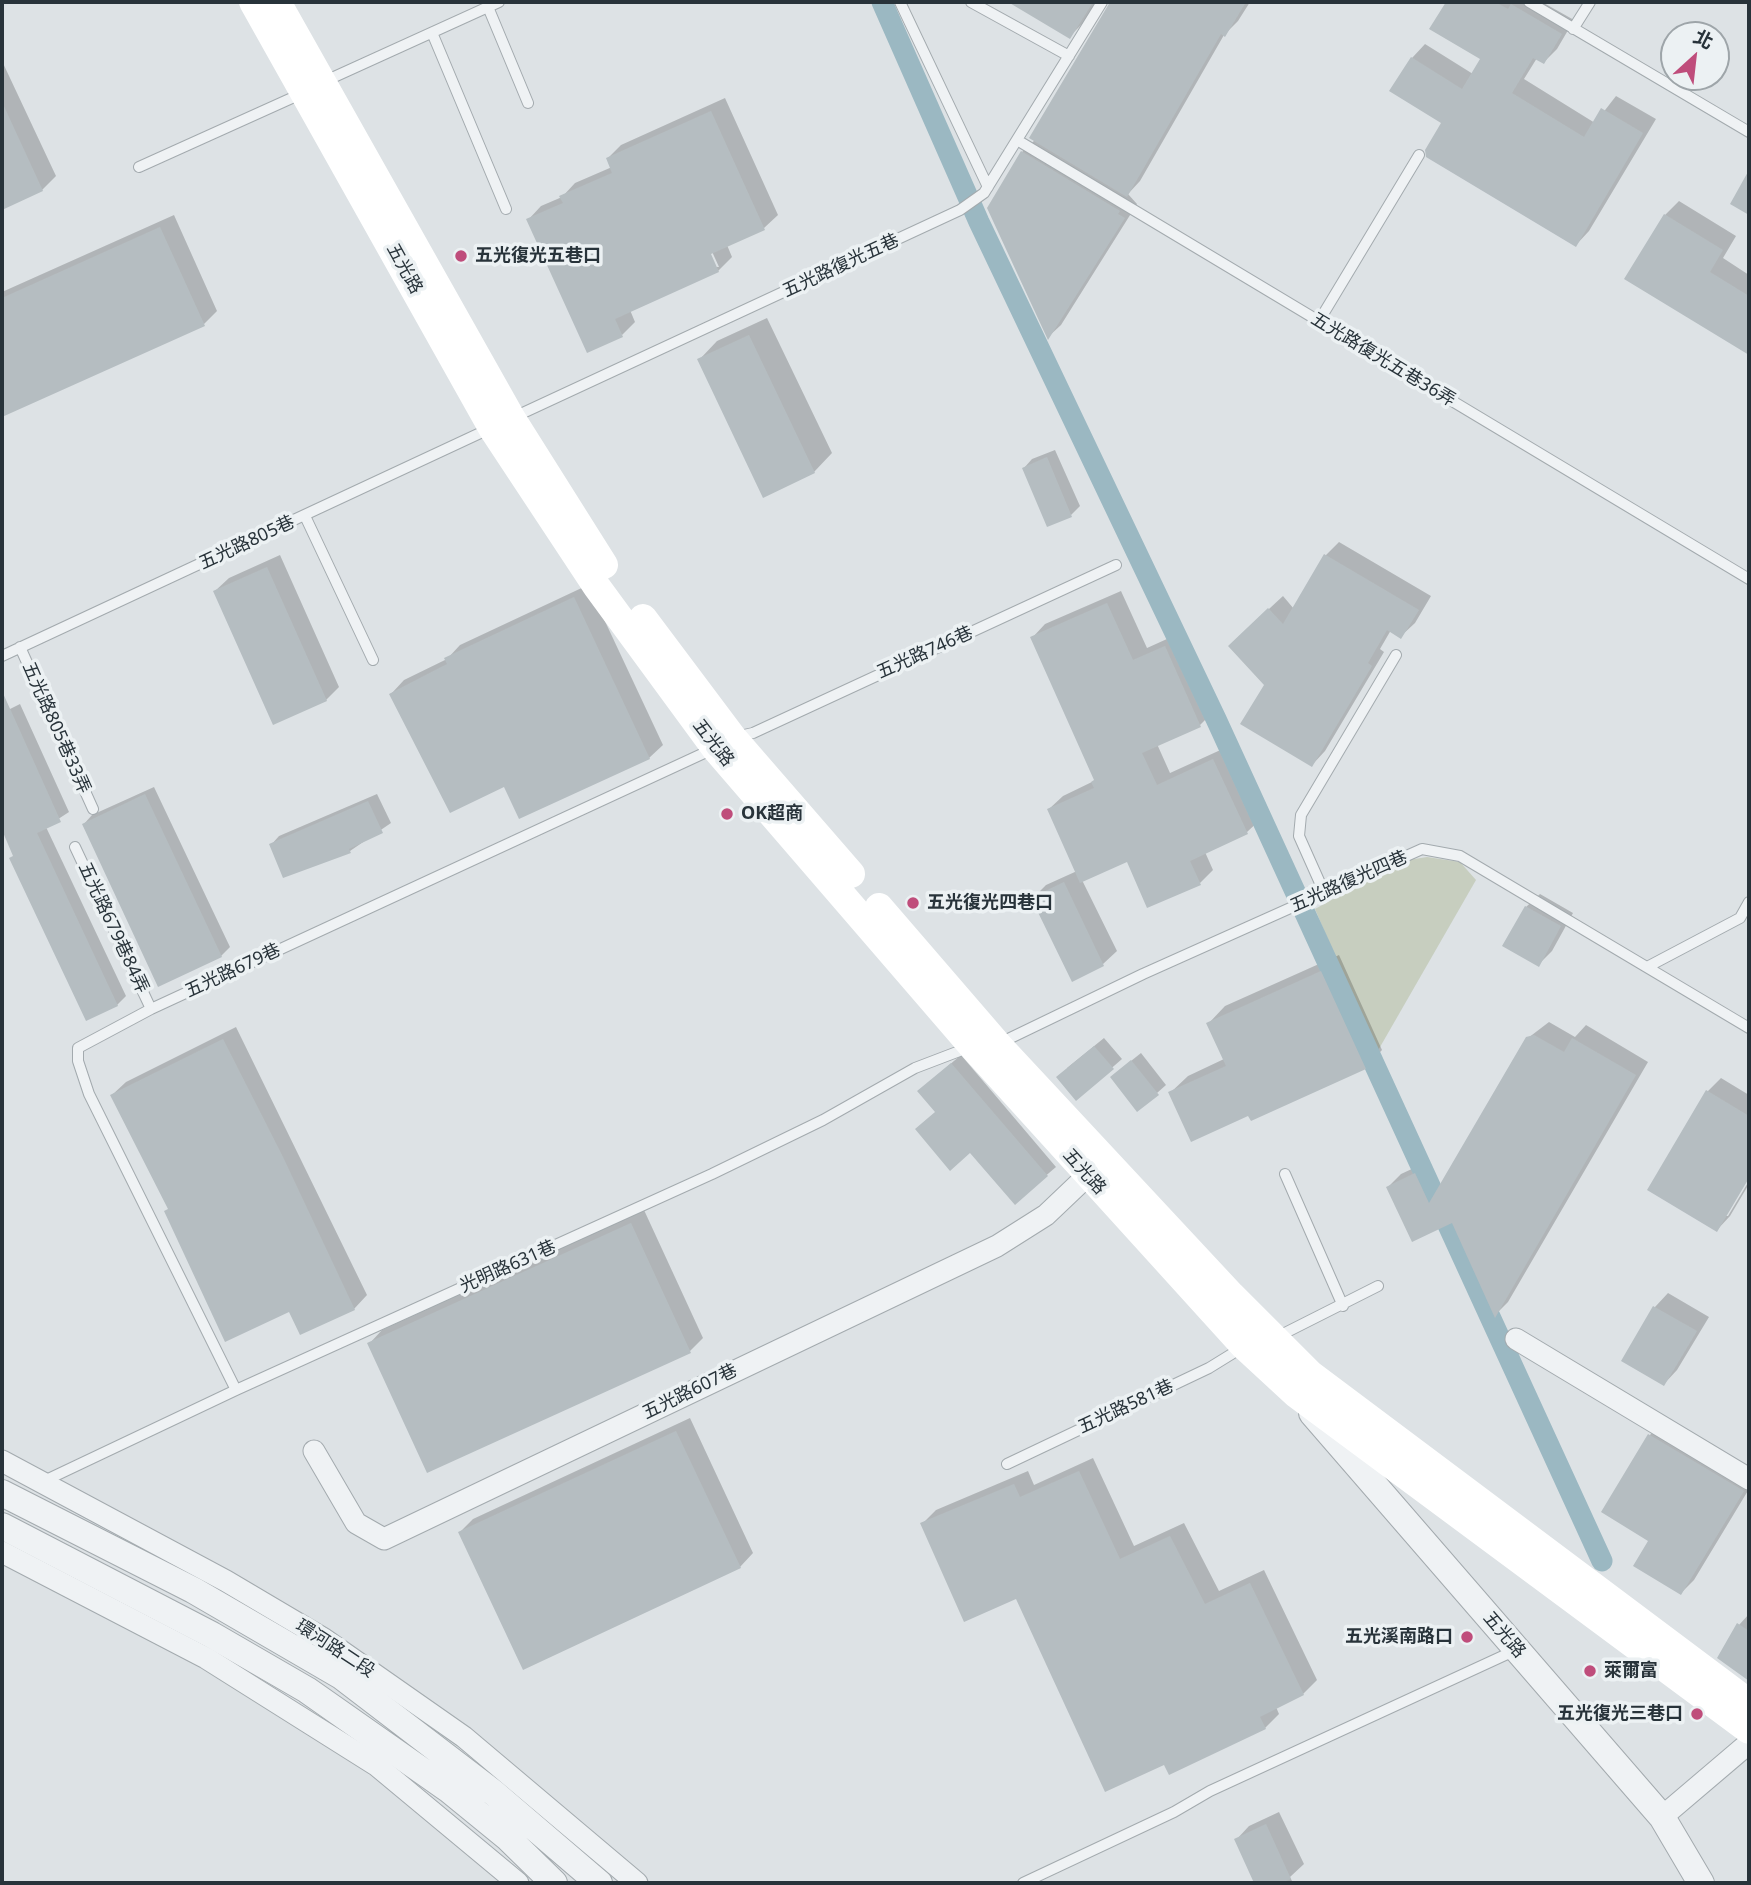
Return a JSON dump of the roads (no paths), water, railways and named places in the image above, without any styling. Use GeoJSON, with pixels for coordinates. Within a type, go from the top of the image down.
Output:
{"type":"FeatureCollection","features":[{"type":"Feature","properties":{"kind":"main road","name":"五光路"},"geometry":{"type":"LineString","coordinates":[[253,2],[314,87]]}},
{"type":"Feature","properties":{"kind":"main road","name":"五光路"},"geometry":{"type":"LineString","coordinates":[[277,2],[314,87],[597,587],[724,743],[985,1046],[1259,1343]]}},
{"type":"Feature","properties":{"kind":"main road","name":"五光路"},"geometry":{"type":"LineString","coordinates":[[985,1046],[1087,1176],[1303,1384],[1749,1730]]}},
{"type":"Feature","properties":{"kind":"main road","name":"五光路"},"geometry":{"type":"LineString","coordinates":[[1303,1384],[1749,1703]]}},
{"type":"Feature","properties":{"kind":"street","name":"五光路607巷"},"geometry":{"type":"LineString","coordinates":[[314,1451],[356,1523],[384,1539],[997,1246],[1046,1215],[1087,1176]]}},
{"type":"Feature","properties":{"kind":"street"},"geometry":{"type":"LineString","coordinates":[[1516,1339],[1749,1479]]}},
{"type":"Feature","properties":{"kind":"street","name":"五光路"},"geometry":{"type":"LineString","coordinates":[[1303,1384],[1517,1650],[1662,1817],[1701,1883]]}},
{"type":"Feature","properties":{"kind":"street","name":"環河路二段"},"geometry":{"type":"LineString","coordinates":[[2,1461],[324,1639],[464,1737],[606,1878]]}},
{"type":"Feature","properties":{"kind":"street","name":"環河路二段"},"geometry":{"type":"LineString","coordinates":[[2,1493],[193,1590],[341,1676],[606,1878],[637,1883]]}},
{"type":"Feature","properties":{"kind":"street"},"geometry":{"type":"LineString","coordinates":[[2,1526],[212,1635],[307,1690],[448,1789],[508,1838],[554,1883]]}},
{"type":"Feature","properties":{"kind":"street"},"geometry":{"type":"LineString","coordinates":[[2,1552],[206,1658],[376,1765],[518,1883]]}},
{"type":"Feature","properties":{"kind":"street"},"geometry":{"type":"LineString","coordinates":[[1662,1817],[1749,1743]]}},
{"type":"Feature","properties":{"kind":"lane"},"geometry":{"type":"LineString","coordinates":[[139,167],[433,35],[499,2]]}},
{"type":"Feature","properties":{"kind":"lane"},"geometry":{"type":"LineString","coordinates":[[900,2],[986,190]]}},
{"type":"Feature","properties":{"kind":"lane"},"geometry":{"type":"LineString","coordinates":[[971,2],[1069,56]]}},
{"type":"Feature","properties":{"kind":"lane","name":"五光路復光五巷"},"geometry":{"type":"LineString","coordinates":[[502,423],[960,211],[986,190],[1102,2]]}},
{"type":"Feature","properties":{"kind":"lane"},"geometry":{"type":"LineString","coordinates":[[1529,2],[1749,132]]}},
{"type":"Feature","properties":{"kind":"lane"},"geometry":{"type":"LineString","coordinates":[[1573,29],[1590,2]]}},
{"type":"Feature","properties":{"kind":"lane"},"geometry":{"type":"LineString","coordinates":[[488,7],[528,103]]}},
{"type":"Feature","properties":{"kind":"lane"},"geometry":{"type":"LineString","coordinates":[[433,35],[506,209]]}},
{"type":"Feature","properties":{"kind":"lane","name":"五光路復光五巷36弄"},"geometry":{"type":"LineString","coordinates":[[1017,140],[1749,579]]}},
{"type":"Feature","properties":{"kind":"lane"},"geometry":{"type":"LineString","coordinates":[[1319,321],[1419,155]]}},
{"type":"Feature","properties":{"kind":"lane","name":"五光路805巷"},"geometry":{"type":"LineString","coordinates":[[2,656],[502,423]]}},
{"type":"Feature","properties":{"kind":"lane"},"geometry":{"type":"LineString","coordinates":[[305,516],[373,660]]}},
{"type":"Feature","properties":{"kind":"lane","name":"五光路746巷"},"geometry":{"type":"LineString","coordinates":[[724,743],[753,733],[1116,565]]}},
{"type":"Feature","properties":{"kind":"lane","name":"五光路805巷33弄"},"geometry":{"type":"LineString","coordinates":[[20,648],[93,809]]}},
{"type":"Feature","properties":{"kind":"lane"},"geometry":{"type":"LineString","coordinates":[[1324,892],[1299,836],[1301,816],[1396,655]]}},
{"type":"Feature","properties":{"kind":"lane","name":"五光路679巷"},"geometry":{"type":"LineString","coordinates":[[236,1390],[89,1094],[78,1061],[78,1048],[151,1009],[724,743]]}},
{"type":"Feature","properties":{"kind":"lane","name":"五光路679巷84弄"},"geometry":{"type":"LineString","coordinates":[[75,847],[151,1009]]}},
{"type":"Feature","properties":{"kind":"lane","name":"五光路復光四巷"},"geometry":{"type":"LineString","coordinates":[[985,1046],[1422,849],[1436,849],[1460,856],[1649,966],[1749,1028]]}},
{"type":"Feature","properties":{"kind":"lane"},"geometry":{"type":"LineString","coordinates":[[1649,966],[1740,918],[1749,902]]}},
{"type":"Feature","properties":{"kind":"lane","name":"光明路631巷"},"geometry":{"type":"LineString","coordinates":[[42,1482],[236,1390],[712,1174],[823,1120],[915,1068],[985,1046]]}},
{"type":"Feature","properties":{"kind":"lane"},"geometry":{"type":"LineString","coordinates":[[1285,1174],[1343,1306]]}},
{"type":"Feature","properties":{"kind":"lane","name":"五光路581巷"},"geometry":{"type":"LineString","coordinates":[[1007,1464],[1259,1343],[1343,1306],[1378,1286]]}},
{"type":"Feature","properties":{"kind":"lane"},"geometry":{"type":"LineString","coordinates":[[1023,1883],[1174,1812],[1210,1791],[1517,1650]]}},
{"type":"Feature","properties":{"kind":"waterway"},"geometry":{"type":"LineString","coordinates":[[882,2],[979,222],[1216,719],[1602,1561]]}},
{"type":"Feature","properties":{"kind":"place","name":"五光復光五巷口"},"geometry":{"type":"Point","coordinates":[461,256]}},
{"type":"Feature","properties":{"kind":"place","name":"OK超商"},"geometry":{"type":"Point","coordinates":[727,814]}},
{"type":"Feature","properties":{"kind":"place","name":"五光復光四巷口"},"geometry":{"type":"Point","coordinates":[913,903]}},
{"type":"Feature","properties":{"kind":"place","name":"五光溪南路口"},"geometry":{"type":"Point","coordinates":[1467,1637]}},
{"type":"Feature","properties":{"kind":"place","name":"萊爾富"},"geometry":{"type":"Point","coordinates":[1590,1671]}},
{"type":"Feature","properties":{"kind":"place","name":"五光復光三巷口"},"geometry":{"type":"Point","coordinates":[1697,1714]}}]}
